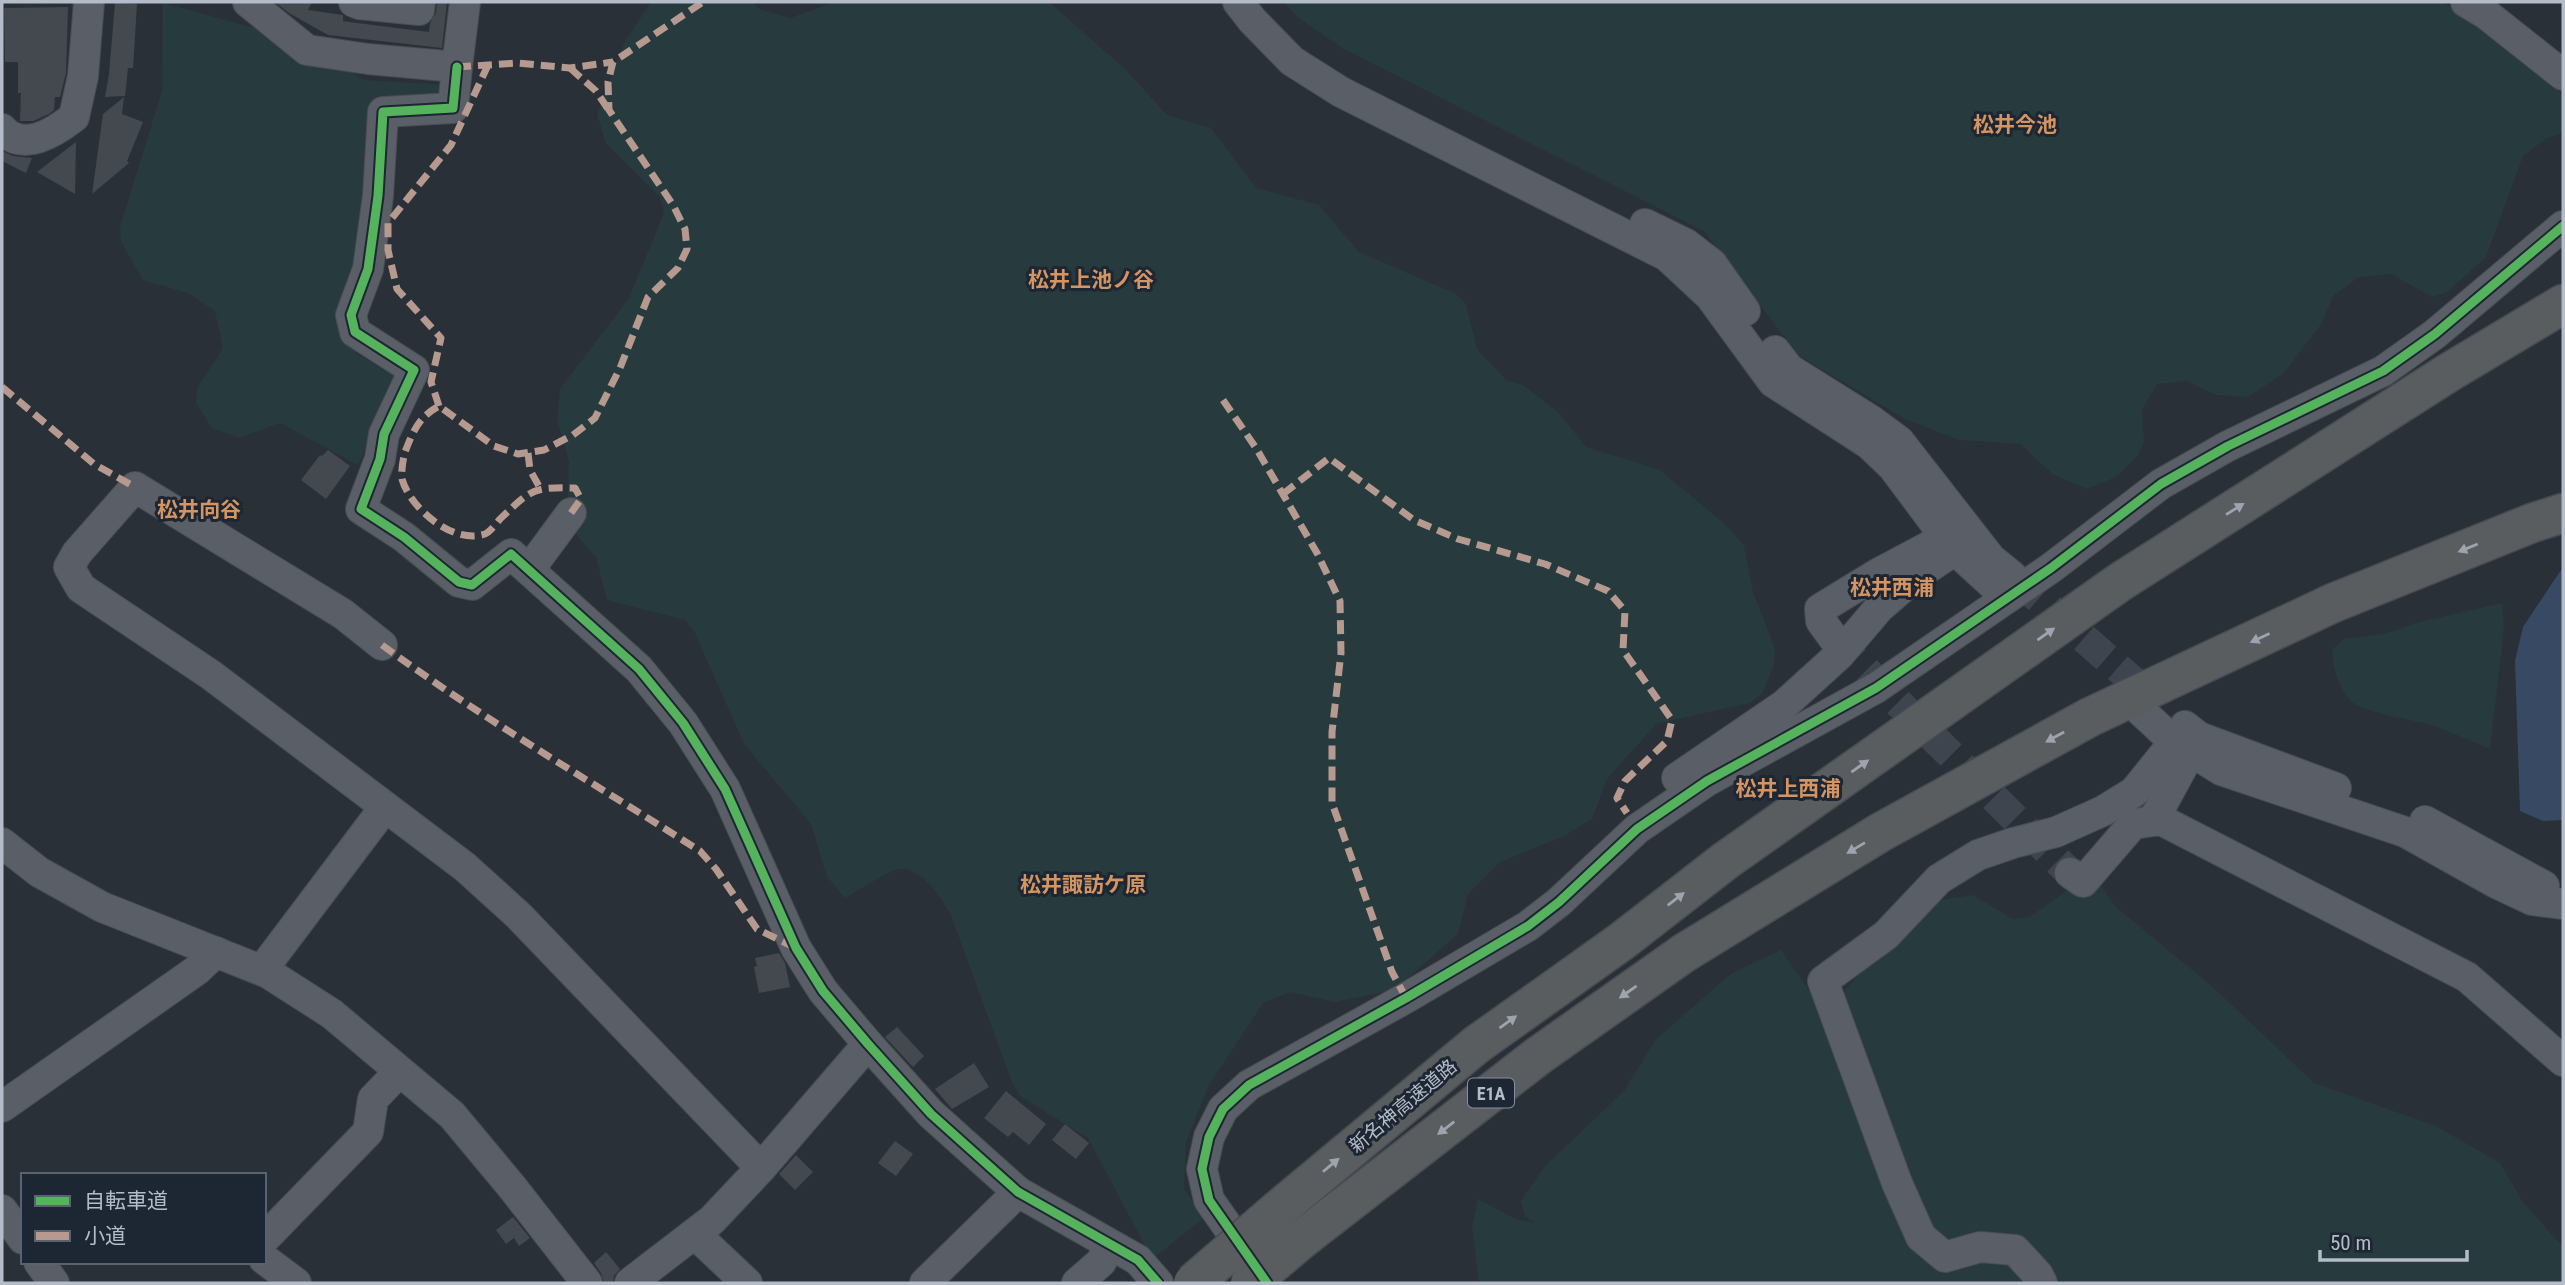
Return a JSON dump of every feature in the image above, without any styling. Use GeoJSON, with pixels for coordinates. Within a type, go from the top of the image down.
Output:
{"type":"FeatureCollection","features":[{"type":"Feature","properties":{"kind":"highway"},"geometry":{"type":"LineString","coordinates":[[2448,373],[2563,304]]}},
{"type":"Feature","properties":{"kind":"highway"},"geometry":{"type":"LineString","coordinates":[[2448,373],[2563,309]]}},
{"type":"Feature","properties":{"kind":"highway","name":"新名神高速道路"},"geometry":{"type":"LineString","coordinates":[[1193,1283],[1476,1045],[1622,941],[1725,861],[2120,582],[2448,373]]}},
{"type":"Feature","properties":{"kind":"highway","name":"E1A"},"geometry":{"type":"LineString","coordinates":[[1250,1283],[1302,1239],[1538,1056],[1684,953],[1881,832],[2090,717],[2333,603],[2553,517]]}},
{"type":"Feature","properties":{"kind":"street"},"geometry":{"type":"LineString","coordinates":[[2,129],[21,141],[56,131],[74,117],[83,76],[89,2]]}},
{"type":"Feature","properties":{"kind":"street"},"geometry":{"type":"LineString","coordinates":[[248,2],[307,50],[457,67]]}},
{"type":"Feature","properties":{"kind":"street"},"geometry":{"type":"LineString","coordinates":[[354,2],[419,10],[419,2]]}},
{"type":"Feature","properties":{"kind":"street"},"geometry":{"type":"LineString","coordinates":[[465,2],[453,108],[383,112],[378,196],[368,269],[351,315],[355,332],[414,370],[384,434],[380,459],[361,509],[404,537],[459,582],[472,585],[511,554],[639,670],[683,723],[725,789],[796,948],[823,991],[931,1114],[1018,1192],[1138,1260],[1158,1283]]}},
{"type":"Feature","properties":{"kind":"street"},"geometry":{"type":"LineString","coordinates":[[1238,2],[1292,61],[1341,92],[1667,256],[1710,296],[1773,382],[1869,444],[1893,467],[1950,544],[2009,586],[1899,442],[1872,421],[1789,369],[1712,264],[1686,244],[1325,62],[1275,20],[1259,2]]}},
{"type":"Feature","properties":{"kind":"street"},"geometry":{"type":"LineString","coordinates":[[2466,2],[2486,14],[2563,75]]}},
{"type":"Feature","properties":{"kind":"street"},"geometry":{"type":"LineString","coordinates":[[1268,1283],[1209,1200],[1202,1169],[1209,1137],[1223,1109],[1249,1085],[1406,998],[1528,926],[1559,902],[1637,829],[1707,780],[1877,688],[2051,569],[2161,484],[2228,446],[2383,371],[2435,334],[2563,226]]}},
{"type":"Feature","properties":{"kind":"street"},"geometry":{"type":"LineString","coordinates":[[382,645],[343,614],[135,486],[76,553],[69,568],[81,588],[211,675],[464,867],[519,916],[761,1168]]}},
{"type":"Feature","properties":{"kind":"street"},"geometry":{"type":"LineString","coordinates":[[529,570],[571,513]]}},
{"type":"Feature","properties":{"kind":"street"},"geometry":{"type":"LineString","coordinates":[[1834,639],[1821,621],[1820,609],[1879,573],[1950,544]]}},
{"type":"Feature","properties":{"kind":"street"},"geometry":{"type":"LineString","coordinates":[[1637,829],[1627,813],[1784,705],[1839,655],[1879,608],[1950,544]]}},
{"type":"Feature","properties":{"kind":"street"},"geometry":{"type":"LineString","coordinates":[[2563,890],[2550,889],[2432,824],[2199,737],[2148,706],[2183,746],[2221,770],[2405,832],[2532,900],[2563,904]]}},
{"type":"Feature","properties":{"kind":"street"},"geometry":{"type":"LineString","coordinates":[[2153,821],[2183,746]]}},
{"type":"Feature","properties":{"kind":"street"},"geometry":{"type":"LineString","coordinates":[[2042,1283],[2015,1250],[1980,1247],[1945,1257],[1921,1237],[1896,1183],[1823,981],[1886,935],[1939,879],[1978,855],[2013,842],[2056,832],[2104,811],[2134,792],[2183,746]]}},
{"type":"Feature","properties":{"kind":"street"},"geometry":{"type":"LineString","coordinates":[[262,971],[385,807]]}},
{"type":"Feature","properties":{"kind":"street"},"geometry":{"type":"LineString","coordinates":[[2070,873],[2083,882],[2133,824],[2161,820],[2467,978],[2563,1061]]}},
{"type":"Feature","properties":{"kind":"street"},"geometry":{"type":"LineString","coordinates":[[2,843],[39,872],[102,907],[262,971],[332,1014],[452,1115],[587,1283]]}},
{"type":"Feature","properties":{"kind":"street"},"geometry":{"type":"LineString","coordinates":[[2,1107],[197,970],[216,952]]}},
{"type":"Feature","properties":{"kind":"street"},"geometry":{"type":"LineString","coordinates":[[630,1283],[695,1234],[761,1168],[868,1044]]}},
{"type":"Feature","properties":{"kind":"street"},"geometry":{"type":"LineString","coordinates":[[266,1237],[368,1132],[373,1099],[400,1072]]}},
{"type":"Feature","properties":{"kind":"street"},"geometry":{"type":"LineString","coordinates":[[925,1283],[1018,1192]]}},
{"type":"Feature","properties":{"kind":"street"},"geometry":{"type":"LineString","coordinates":[[2,1210],[21,1236]]}},
{"type":"Feature","properties":{"kind":"street"},"geometry":{"type":"LineString","coordinates":[[695,1234],[747,1283]]}},
{"type":"Feature","properties":{"kind":"street"},"geometry":{"type":"LineString","coordinates":[[1077,1283],[1101,1262],[1110,1245]]}},
{"type":"Feature","properties":{"kind":"street"},"geometry":{"type":"LineString","coordinates":[[266,1260],[296,1283]]}},
{"type":"Feature","properties":{"kind":"street"},"geometry":{"type":"LineString","coordinates":[[40,1264],[54,1283]]}},
{"type":"Feature","properties":{"kind":"green space"},"geometry":{"type":"Polygon","coordinates":[[[651,2],[752,2],[759,9],[790,18],[835,2],[1049,2],[1126,70],[1167,115],[1211,128],[1256,188],[1319,205],[1359,252],[1456,294],[1466,304],[1477,349],[1507,381],[1523,385],[1559,413],[1586,447],[1660,470],[1725,524],[1744,546],[1753,592],[1775,649],[1774,665],[1762,694],[1750,703],[1656,724],[1607,779],[1592,819],[1564,836],[1500,862],[1468,894],[1458,934],[1394,990],[1334,1002],[1290,992],[1263,1003],[1209,1085],[1186,1142],[1184,1189],[1204,1218],[1152,1259],[1088,1138],[1020,1096],[1012,1082],[950,913],[935,891],[914,872],[898,869],[845,898],[827,877],[811,824],[744,744],[695,633],[685,620],[607,600],[596,557],[567,524],[569,461],[557,420],[560,389],[629,298],[664,213],[660,197],[606,143],[597,115],[625,41],[651,2]]]}},
{"type":"Feature","properties":{"kind":"green space"},"geometry":{"type":"Polygon","coordinates":[[[1284,2],[2443,2],[2513,48],[2563,95],[2563,133],[2547,138],[2523,156],[2486,257],[2446,293],[2432,297],[2391,274],[2359,277],[2333,296],[2322,323],[2284,373],[2248,397],[2217,395],[2186,381],[2157,384],[2142,410],[2144,441],[2139,454],[2116,477],[2087,489],[2054,475],[2020,444],[1959,440],[1903,418],[1798,355],[1704,231],[1342,48],[1296,16],[1284,2]]]}},
{"type":"Feature","properties":{"kind":"green space"},"geometry":{"type":"Polygon","coordinates":[[[163,3],[296,39],[364,80],[446,85],[443,102],[373,108],[354,268],[341,311],[356,353],[398,379],[358,465],[280,423],[239,438],[212,428],[196,403],[197,388],[223,348],[215,311],[188,293],[143,280],[121,242],[120,227],[162,91],[163,3]]]}},
{"type":"Feature","properties":{"kind":"green space"},"geometry":{"type":"Polygon","coordinates":[[[2502,603],[2504,629],[2490,749],[2434,726],[2363,708],[2350,700],[2341,687],[2333,664],[2332,650],[2344,639],[2384,634],[2416,623],[2502,603]]]}},
{"type":"Feature","properties":{"kind":"green space"},"geometry":{"type":"Polygon","coordinates":[[[2098,882],[2116,907],[2215,989],[2314,1083],[2436,1126],[2500,1163],[2523,1202],[2563,1247],[2563,1283],[1479,1283],[1472,1227],[1478,1199],[1515,1219],[1535,1223],[1525,1216],[1521,1201],[1544,1167],[1624,1091],[1656,1039],[1732,973],[1781,950],[1825,1013],[1900,927],[1942,900],[1973,895],[2013,919],[2030,917],[2069,889],[2098,882]]]}},
{"type":"Feature","properties":{"kind":"water"},"geometry":{"type":"Polygon","coordinates":[[[2563,567],[2563,820],[2543,821],[2520,811],[2515,661],[2523,627],[2563,567]]]}},
{"type":"Feature","properties":{"kind":"building"},"geometry":{"type":"Polygon","coordinates":[[[275,2],[312,2],[308,10],[343,15],[343,21],[429,32],[437,2],[447,2],[442,48],[328,35],[275,2]]]}},
{"type":"Feature","properties":{"kind":"building"},"geometry":{"type":"Polygon","coordinates":[[[115,3],[137,4],[133,68],[128,68],[125,96],[105,97],[109,74],[115,3]]]}},
{"type":"Feature","properties":{"kind":"building"},"geometry":{"type":"Polygon","coordinates":[[[68,7],[66,73],[60,97],[55,97],[54,110],[49,114],[33,121],[20,121],[18,62],[5,62],[4,8],[68,7]]]}},
{"type":"Feature","properties":{"kind":"building"},"geometry":{"type":"Polygon","coordinates":[[[124,97],[122,114],[143,122],[127,161],[129,163],[92,194],[103,114],[124,97]]]}},
{"type":"Feature","properties":{"kind":"building"},"geometry":{"type":"Polygon","coordinates":[[[76,142],[75,194],[37,172],[76,142]]]}},
{"type":"Feature","properties":{"kind":"building"},"geometry":{"type":"Polygon","coordinates":[[[2,151],[13,156],[32,158],[26,173],[2,161],[2,151]]]}},
{"type":"Feature","properties":{"kind":"building"},"geometry":{"type":"Polygon","coordinates":[[[328,450],[350,466],[326,499],[301,480],[320,455],[328,450]]]}},
{"type":"Feature","properties":{"kind":"building"},"geometry":{"type":"Polygon","coordinates":[[[779,953],[785,963],[790,987],[759,993],[755,958],[779,953]]]}},
{"type":"Feature","properties":{"kind":"building"},"geometry":{"type":"Polygon","coordinates":[[[897,1027],[924,1056],[913,1067],[885,1037],[897,1027]]]}},
{"type":"Feature","properties":{"kind":"building"},"geometry":{"type":"Polygon","coordinates":[[[974,1063],[989,1087],[952,1109],[935,1089],[974,1063]]]}},
{"type":"Feature","properties":{"kind":"building"},"geometry":{"type":"Polygon","coordinates":[[[1006,1091],[1046,1124],[1029,1145],[1013,1132],[1008,1137],[984,1118],[1006,1091]]]}},
{"type":"Feature","properties":{"kind":"building"},"geometry":{"type":"Polygon","coordinates":[[[1065,1124],[1089,1143],[1076,1159],[1052,1140],[1065,1124]]]}},
{"type":"Feature","properties":{"kind":"building"},"geometry":{"type":"Polygon","coordinates":[[[895,1141],[913,1154],[896,1176],[878,1163],[895,1141]]]}},
{"type":"Feature","properties":{"kind":"building"},"geometry":{"type":"Polygon","coordinates":[[[796,1155],[813,1172],[795,1190],[779,1174],[796,1155]]]}},
{"type":"Feature","properties":{"kind":"building"},"geometry":{"type":"Polygon","coordinates":[[[513,1217],[530,1238],[519,1246],[514,1238],[506,1244],[496,1230],[513,1217]]]}},
{"type":"Feature","properties":{"kind":"building"},"geometry":{"type":"Polygon","coordinates":[[[606,1252],[620,1269],[614,1276],[613,1283],[604,1283],[594,1263],[606,1252]]]}},
{"type":"Feature","properties":{"kind":"tunnel"},"geometry":{"type":"LineString","coordinates":[[2016,579],[2156,701]]}},
{"type":"Feature","properties":{"kind":"tunnel"},"geometry":{"type":"LineString","coordinates":[[1834,639],[2070,873]]}},
{"type":"Feature","properties":{"kind":"marked path"},"geometry":{"type":"LineString","coordinates":[[571,513],[581,499],[575,488],[541,489],[519,501],[487,533],[473,536],[460,534],[434,522],[414,501],[402,479],[405,452],[418,425],[439,406],[494,446],[518,454],[544,450],[573,435],[595,418],[620,368],[648,297],[678,268],[687,249],[685,229],[673,205],[609,110],[608,82],[613,62],[703,2]]}},
{"type":"Feature","properties":{"kind":"marked path"},"geometry":{"type":"LineString","coordinates":[[457,67],[518,63],[570,68],[613,62]]}},
{"type":"Feature","properties":{"kind":"marked path"},"geometry":{"type":"LineString","coordinates":[[439,406],[431,382],[441,338],[397,289],[388,250],[388,223],[451,145],[488,65]]}},
{"type":"Feature","properties":{"kind":"marked path"},"geometry":{"type":"LineString","coordinates":[[570,68],[596,91],[608,109]]}},
{"type":"Feature","properties":{"kind":"marked path"},"geometry":{"type":"LineString","coordinates":[[2,387],[94,464],[135,487]]}},
{"type":"Feature","properties":{"kind":"marked path"},"geometry":{"type":"LineString","coordinates":[[1223,400],[1256,448],[1317,553],[1340,601],[1341,653],[1332,732],[1332,803],[1392,972],[1406,998]]}},
{"type":"Feature","properties":{"kind":"marked path"},"geometry":{"type":"LineString","coordinates":[[528,453],[530,470],[540,488]]}},
{"type":"Feature","properties":{"kind":"marked path"},"geometry":{"type":"LineString","coordinates":[[1283,494],[1329,458],[1414,520],[1458,539],[1545,564],[1608,591],[1625,611],[1623,650],[1672,720],[1667,741],[1625,781],[1617,798],[1627,813]]}},
{"type":"Feature","properties":{"kind":"marked path"},"geometry":{"type":"LineString","coordinates":[[382,645],[499,725],[700,851],[716,869],[757,929],[796,948]]}},
{"type":"Feature","properties":{"kind":"cycle path"},"geometry":{"type":"LineString","coordinates":[[457,67],[453,108],[383,112],[378,196],[368,269],[351,315],[355,332],[414,370],[384,434],[380,459],[361,509],[404,537],[459,582],[472,585],[511,554],[639,669],[683,723],[725,789],[796,948],[823,991],[931,1114],[1018,1192],[1138,1260],[1158,1283]]}},
{"type":"Feature","properties":{"kind":"cycle path"},"geometry":{"type":"LineString","coordinates":[[1267,1283],[1209,1200],[1202,1169],[1209,1137],[1223,1109],[1249,1085],[1406,998],[1528,926],[1559,902],[1637,829],[1707,781],[1876,688],[2051,568],[2161,484],[2228,446],[2383,371],[2435,334],[2563,226]]}},
{"type":"Feature","properties":{"kind":"district","name":"松井今池"},"geometry":{"type":"Point","coordinates":[2015,125]}},
{"type":"Feature","properties":{"kind":"district","name":"松井上池ノ谷"},"geometry":{"type":"Point","coordinates":[1091,280]}},
{"type":"Feature","properties":{"kind":"district","name":"松井向谷"},"geometry":{"type":"Point","coordinates":[199,510]}},
{"type":"Feature","properties":{"kind":"district","name":"松井西浦"},"geometry":{"type":"Point","coordinates":[1892,588]}},
{"type":"Feature","properties":{"kind":"district","name":"松井上西浦"},"geometry":{"type":"Point","coordinates":[1788,789]}},
{"type":"Feature","properties":{"kind":"district","name":"松井諏訪ケ原"},"geometry":{"type":"Point","coordinates":[1083,885]}}]}
